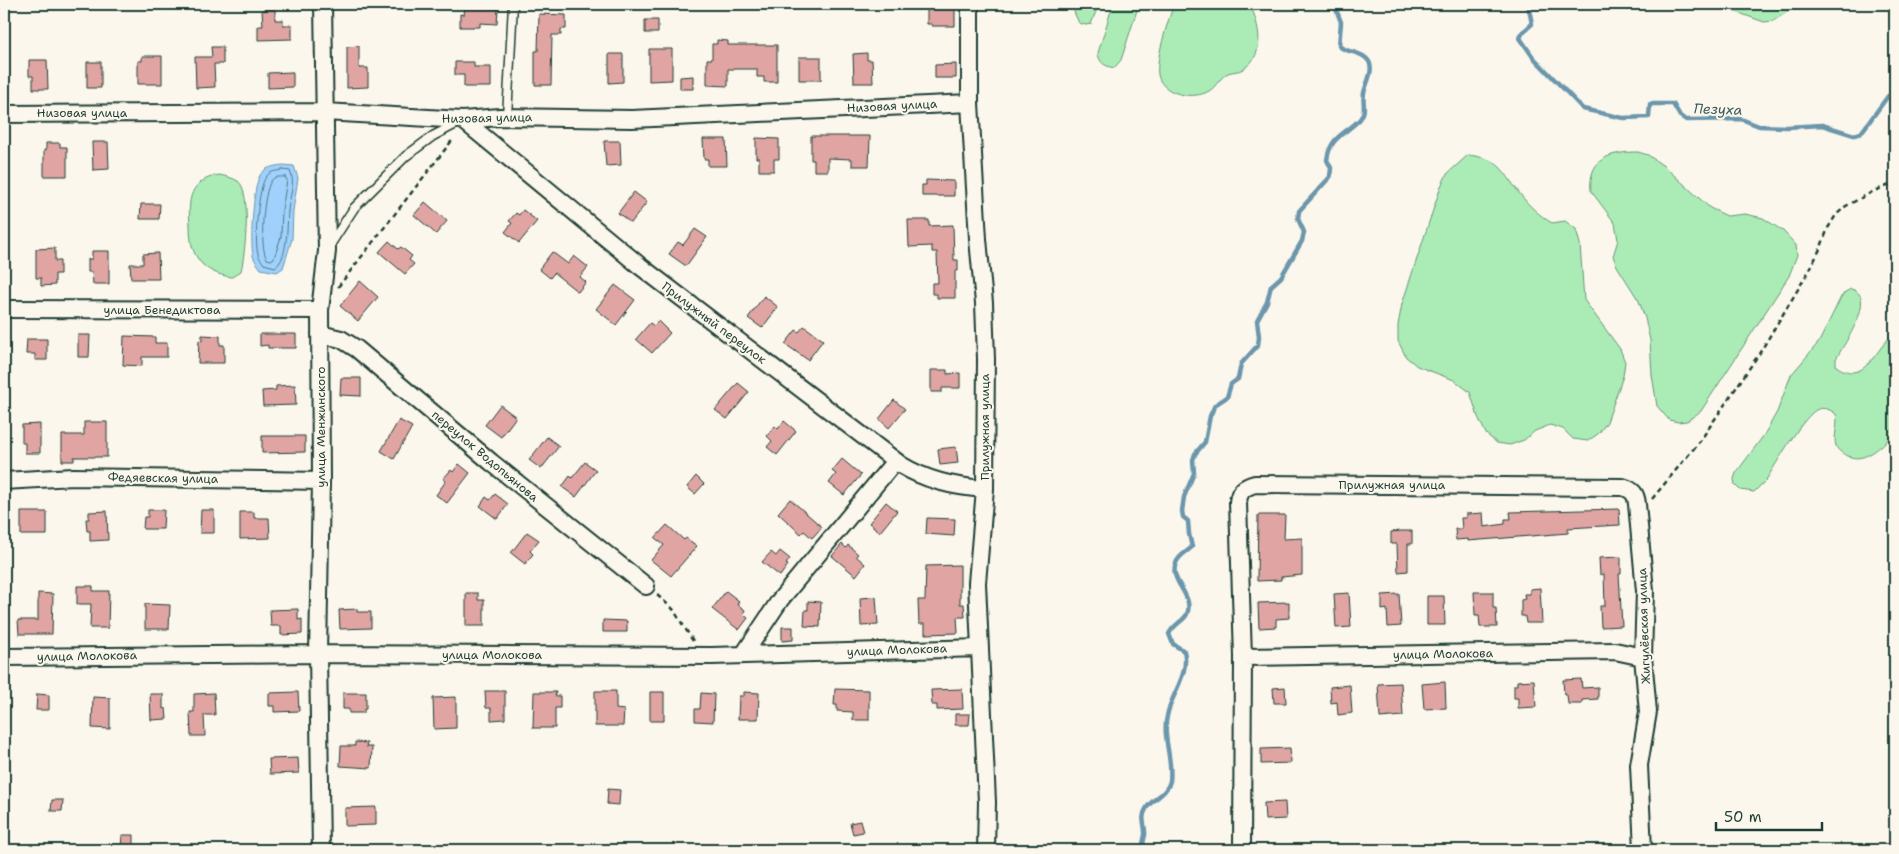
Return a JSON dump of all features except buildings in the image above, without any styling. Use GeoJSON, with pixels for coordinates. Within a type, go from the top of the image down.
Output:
{"type":"FeatureCollection","features":[{"type":"Feature","properties":{"kind":"street","name":"улица Менжинского"},"geometry":{"type":"LineString","coordinates":[[321,850],[318,654],[321,481],[320,310],[327,251],[323,4]]}},
{"type":"Feature","properties":{"kind":"street","name":"Прилужная улица"},"geometry":{"type":"LineString","coordinates":[[970,4],[970,103],[984,313],[985,489],[977,583],[987,802],[986,850]]}},
{"type":"Feature","properties":{"kind":"street","name":"Низовая улица"},"geometry":{"type":"LineString","coordinates":[[4,114],[325,112],[464,122],[507,117],[632,119],[970,103]]}},
{"type":"Feature","properties":{"kind":"street","name":"Прилужный переулок"},"geometry":{"type":"LineString","coordinates":[[464,122],[640,266],[895,461],[919,476],[956,487],[985,489]]}},
{"type":"Feature","properties":{"kind":"street","name":"улица Бенедиктова"},"geometry":{"type":"LineString","coordinates":[[4,309],[320,310]]}},
{"type":"Feature","properties":{"kind":"street","name":"переулок Водопьянова"},"geometry":{"type":"LineString","coordinates":[[320,334],[342,339],[357,349],[491,462],[646,586]]}},
{"type":"Feature","properties":{"kind":"street"},"geometry":{"type":"LineString","coordinates":[[744,654],[780,600],[895,461]]}},
{"type":"Feature","properties":{"kind":"street","name":"Федяевская улица"},"geometry":{"type":"LineString","coordinates":[[4,481],[73,477],[321,481]]}},
{"type":"Feature","properties":{"kind":"street","name":"Прилужная улица"},"geometry":{"type":"LineString","coordinates":[[1242,850],[1243,657],[1239,493],[1246,487],[1255,484],[1623,487],[1634,492]]}},
{"type":"Feature","properties":{"kind":"street","name":"Жигулёвская улица"},"geometry":{"type":"LineString","coordinates":[[1634,492],[1636,496],[1645,591],[1642,657],[1648,712],[1639,766],[1643,850]]}},
{"type":"Feature","properties":{"kind":"street","name":"улица Молокова"},"geometry":{"type":"LineString","coordinates":[[4,657],[318,654],[700,656],[980,648]]}},
{"type":"Feature","properties":{"kind":"street","name":"улица Молокова"},"geometry":{"type":"LineString","coordinates":[[1243,657],[1615,651],[1642,657]]}},
{"type":"Feature","properties":{"kind":"lane"},"geometry":{"type":"LineString","coordinates":[[507,117],[513,4]]}},
{"type":"Feature","properties":{"kind":"lane"},"geometry":{"type":"LineString","coordinates":[[327,251],[354,208],[406,156],[433,136],[464,122]]}},
{"type":"Feature","properties":{"kind":"path"},"geometry":{"type":"LineString","coordinates":[[320,310],[464,122]]}},
{"type":"Feature","properties":{"kind":"path"},"geometry":{"type":"LineString","coordinates":[[1638,515],[1700,442],[1759,354],[1809,271],[1836,214],[1846,206],[1895,183]]}},
{"type":"Feature","properties":{"kind":"path"},"geometry":{"type":"LineString","coordinates":[[646,586],[673,609],[700,656]]}},
{"type":"Feature","properties":{"kind":"green space"},"geometry":{"type":"Polygon","coordinates":[[[1076,4],[1099,4],[1091,24],[1079,23],[1074,12],[1076,4]]]}},
{"type":"Feature","properties":{"kind":"green space"},"geometry":{"type":"Polygon","coordinates":[[[1113,4],[1139,4],[1121,60],[1114,68],[1103,64],[1098,53],[1113,4]]]}},
{"type":"Feature","properties":{"kind":"green space"},"geometry":{"type":"Polygon","coordinates":[[[1174,4],[1250,4],[1256,21],[1259,39],[1258,47],[1251,63],[1241,70],[1225,75],[1209,91],[1203,94],[1181,94],[1167,88],[1159,78],[1158,63],[1162,41],[1174,4]]]}},
{"type":"Feature","properties":{"kind":"green space"},"geometry":{"type":"Polygon","coordinates":[[[1714,4],[1792,4],[1789,11],[1773,21],[1764,22],[1714,4]]]}},
{"type":"Feature","properties":{"kind":"green space"},"geometry":{"type":"Polygon","coordinates":[[[1638,152],[1648,155],[1665,167],[1710,208],[1727,216],[1745,214],[1763,218],[1783,231],[1796,245],[1797,255],[1789,276],[1701,411],[1687,421],[1669,420],[1657,406],[1652,375],[1650,340],[1645,318],[1639,301],[1617,266],[1613,256],[1618,240],[1615,223],[1591,191],[1593,171],[1603,159],[1618,153],[1638,152]]]}},
{"type":"Feature","properties":{"kind":"green space"},"geometry":{"type":"Polygon","coordinates":[[[1468,155],[1492,161],[1499,166],[1527,202],[1547,220],[1552,223],[1565,221],[1576,229],[1580,244],[1584,300],[1620,349],[1625,362],[1623,376],[1607,422],[1599,433],[1588,441],[1573,439],[1563,429],[1550,425],[1535,431],[1524,440],[1510,445],[1497,443],[1486,434],[1470,392],[1454,380],[1417,366],[1406,357],[1398,341],[1398,325],[1402,304],[1441,186],[1447,174],[1468,155]]]}},
{"type":"Feature","properties":{"kind":"green space"},"geometry":{"type":"Polygon","coordinates":[[[219,175],[238,181],[245,197],[246,238],[243,263],[241,271],[232,277],[218,274],[201,263],[192,247],[189,207],[192,192],[202,182],[219,175]]]}},
{"type":"Feature","properties":{"kind":"green space"},"geometry":{"type":"Polygon","coordinates":[[[1851,289],[1859,293],[1861,301],[1860,311],[1851,333],[1836,359],[1836,366],[1846,371],[1855,372],[1863,368],[1895,333],[1895,433],[1868,455],[1855,458],[1848,456],[1836,446],[1836,414],[1828,409],[1818,409],[1805,420],[1766,480],[1754,492],[1740,490],[1735,485],[1736,473],[1764,435],[1777,412],[1791,375],[1819,342],[1841,297],[1851,289]]]}},
{"type":"Feature","properties":{"kind":"water"},"geometry":{"type":"Polygon","coordinates":[[[283,165],[294,166],[298,178],[293,211],[292,239],[283,268],[277,272],[261,269],[254,258],[252,249],[253,216],[255,193],[259,177],[266,169],[283,165]]]}},
{"type":"Feature","properties":{"kind":"waterway"},"geometry":{"type":"LineString","coordinates":[[1145,850],[1143,846],[1145,835],[1144,813],[1149,805],[1166,790],[1170,781],[1171,773],[1166,724],[1169,708],[1184,668],[1184,651],[1173,644],[1169,634],[1186,616],[1188,607],[1188,601],[1175,576],[1175,570],[1179,558],[1192,547],[1188,521],[1183,517],[1182,511],[1184,497],[1194,473],[1193,460],[1195,454],[1205,442],[1210,416],[1215,405],[1227,397],[1231,384],[1238,379],[1241,364],[1258,345],[1257,320],[1267,302],[1271,286],[1281,277],[1302,241],[1304,232],[1298,219],[1299,211],[1330,177],[1331,168],[1327,160],[1331,146],[1339,136],[1360,119],[1364,110],[1364,93],[1370,76],[1370,63],[1364,56],[1339,46],[1341,22],[1334,4]]}},
{"type":"Feature","properties":{"kind":"waterway","name":"Пезуха"},"geometry":{"type":"LineString","coordinates":[[1528,4],[1532,24],[1523,32],[1520,38],[1533,57],[1583,109],[1623,118],[1649,117],[1650,104],[1673,104],[1680,116],[1686,120],[1741,119],[1759,126],[1822,125],[1854,135],[1861,133],[1888,96],[1895,93]]}}]}
